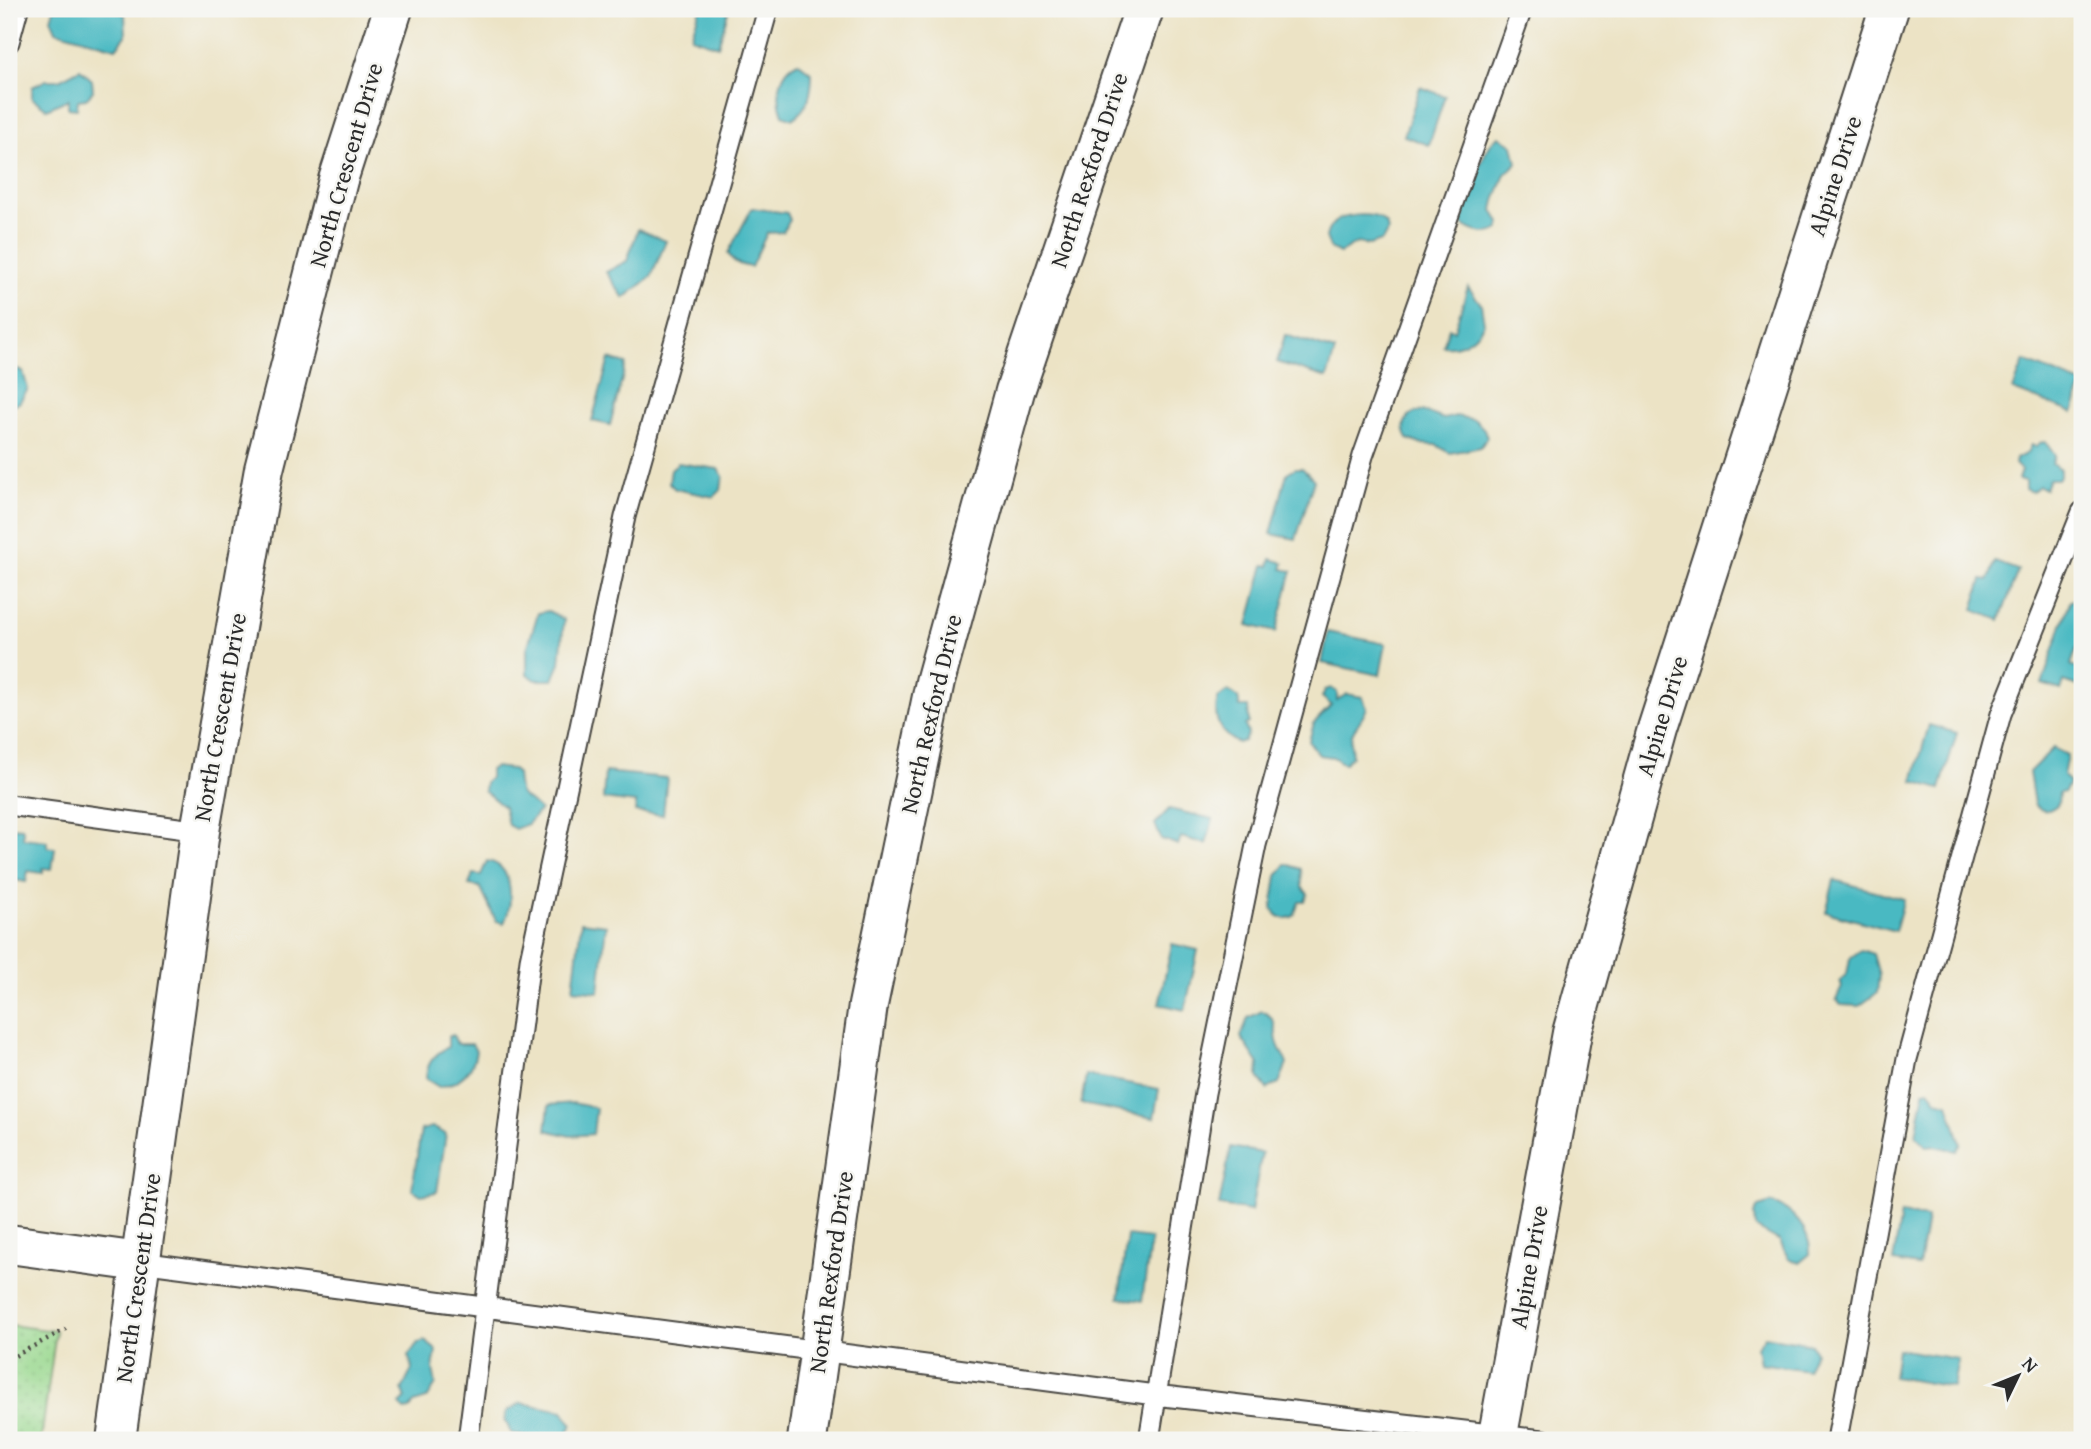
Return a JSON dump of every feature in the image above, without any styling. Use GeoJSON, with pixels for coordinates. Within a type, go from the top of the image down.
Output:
{"type":"FeatureCollection","features":[{"type":"Feature","properties":{"kind":"street","name":"North Crescent Drive"},"geometry":{"type":"LineString","coordinates":[[116,1440],[200,831],[264,469],[338,180],[393,9]]}},
{"type":"Feature","properties":{"kind":"street","name":"North Rexford Drive"},"geometry":{"type":"LineString","coordinates":[[807,1440],[867,1005],[935,682],[1015,391],[1144,9]]}},
{"type":"Feature","properties":{"kind":"street","name":"Alpine Drive"},"geometry":{"type":"LineString","coordinates":[[1498,1437],[1572,1034],[1657,729],[1889,9]]}},
{"type":"Feature","properties":{"kind":"street"},"geometry":{"type":"LineString","coordinates":[[9,1244],[140,1262]]}},
{"type":"Feature","properties":{"kind":"lane"},"geometry":{"type":"LineString","coordinates":[[9,42],[18,9]]}},
{"type":"Feature","properties":{"kind":"lane"},"geometry":{"type":"LineString","coordinates":[[468,1440],[530,961],[625,517],[768,9]]}},
{"type":"Feature","properties":{"kind":"lane"},"geometry":{"type":"LineString","coordinates":[[1149,1440],[1205,1093],[1255,845],[1363,456],[1522,9]]}},
{"type":"Feature","properties":{"kind":"lane"},"geometry":{"type":"LineString","coordinates":[[1837,1440],[1911,1046],[2001,714],[2082,512]]}},
{"type":"Feature","properties":{"kind":"lane"},"geometry":{"type":"LineString","coordinates":[[9,806],[200,831]]}},
{"type":"Feature","properties":{"kind":"lane"},"geometry":{"type":"LineString","coordinates":[[140,1262],[1155,1395],[1498,1437],[1543,1440]]}},
{"type":"Feature","properties":{"kind":"path"},"geometry":{"type":"LineString","coordinates":[[9,1359],[66,1329]]}},
{"type":"Feature","properties":{"kind":"green space"},"geometry":{"type":"Polygon","coordinates":[[[9,1325],[56,1331],[41,1440],[9,1440],[9,1325]]]}},
{"type":"Feature","properties":{"kind":"water"},"geometry":{"type":"Polygon","coordinates":[[[54,9],[106,9],[125,14],[126,36],[116,48],[56,31],[51,19],[54,9]]]}},
{"type":"Feature","properties":{"kind":"water"},"geometry":{"type":"Polygon","coordinates":[[[700,9],[729,9],[718,46],[691,37],[700,9]]]}},
{"type":"Feature","properties":{"kind":"water"},"geometry":{"type":"Polygon","coordinates":[[[798,62],[812,73],[811,86],[806,105],[792,119],[783,115],[779,93],[786,72],[798,62]]]}},
{"type":"Feature","properties":{"kind":"water"},"geometry":{"type":"Polygon","coordinates":[[[80,69],[92,80],[93,91],[86,99],[78,100],[77,109],[68,108],[68,99],[47,109],[32,98],[32,87],[46,80],[59,80],[80,69]]]}},
{"type":"Feature","properties":{"kind":"water"},"geometry":{"type":"Polygon","coordinates":[[[1420,87],[1445,96],[1429,145],[1404,136],[1420,87]]]}},
{"type":"Feature","properties":{"kind":"water"},"geometry":{"type":"Polygon","coordinates":[[[1499,136],[1513,145],[1517,163],[1505,174],[1495,201],[1493,210],[1500,223],[1499,229],[1490,233],[1480,232],[1461,223],[1486,151],[1499,136]]]}},
{"type":"Feature","properties":{"kind":"water"},"geometry":{"type":"Polygon","coordinates":[[[752,208],[787,213],[790,220],[783,232],[767,233],[751,267],[737,263],[728,253],[752,208]]]}},
{"type":"Feature","properties":{"kind":"water"},"geometry":{"type":"Polygon","coordinates":[[[1361,215],[1374,216],[1384,222],[1388,230],[1382,241],[1369,245],[1357,243],[1340,253],[1330,248],[1326,237],[1334,222],[1361,215]]]}},
{"type":"Feature","properties":{"kind":"water"},"geometry":{"type":"Polygon","coordinates":[[[638,229],[666,241],[651,277],[624,298],[606,272],[627,261],[638,229]]]}},
{"type":"Feature","properties":{"kind":"water"},"geometry":{"type":"Polygon","coordinates":[[[1468,287],[1481,304],[1484,323],[1467,342],[1456,346],[1443,346],[1449,328],[1454,331],[1468,287]]]}},
{"type":"Feature","properties":{"kind":"water"},"geometry":{"type":"Polygon","coordinates":[[[1285,335],[1335,351],[1327,378],[1277,362],[1285,335]]]}},
{"type":"Feature","properties":{"kind":"water"},"geometry":{"type":"Polygon","coordinates":[[[609,359],[626,364],[610,425],[592,421],[609,359]]]}},
{"type":"Feature","properties":{"kind":"water"},"geometry":{"type":"Polygon","coordinates":[[[2024,361],[2082,384],[2073,413],[2013,390],[2024,361]]]}},
{"type":"Feature","properties":{"kind":"water"},"geometry":{"type":"Polygon","coordinates":[[[9,366],[23,372],[28,389],[19,403],[9,406],[9,366]]]}},
{"type":"Feature","properties":{"kind":"water"},"geometry":{"type":"Polygon","coordinates":[[[1422,411],[1444,419],[1456,416],[1475,420],[1484,429],[1487,437],[1481,447],[1450,453],[1436,445],[1420,444],[1408,439],[1405,425],[1408,417],[1422,411]]]}},
{"type":"Feature","properties":{"kind":"water"},"geometry":{"type":"Polygon","coordinates":[[[2045,442],[2055,455],[2052,464],[2060,470],[2060,476],[2058,479],[2049,479],[2045,489],[2039,486],[2032,492],[2025,489],[2025,481],[2018,479],[2021,470],[2015,464],[2016,459],[2027,453],[2031,445],[2036,447],[2045,442]]]}},
{"type":"Feature","properties":{"kind":"water"},"geometry":{"type":"Polygon","coordinates":[[[678,463],[718,469],[723,476],[721,490],[714,497],[675,489],[669,483],[671,469],[678,463]]]}},
{"type":"Feature","properties":{"kind":"water"},"geometry":{"type":"Polygon","coordinates":[[[1302,468],[1314,480],[1296,539],[1271,534],[1287,473],[1302,468]]]}},
{"type":"Feature","properties":{"kind":"water"},"geometry":{"type":"Polygon","coordinates":[[[1271,559],[1284,563],[1282,569],[1292,571],[1276,632],[1248,625],[1264,565],[1269,566],[1271,559]]]}},
{"type":"Feature","properties":{"kind":"water"},"geometry":{"type":"Polygon","coordinates":[[[1995,562],[2018,570],[2000,620],[1973,610],[1982,580],[1988,581],[1995,562]]]}},
{"type":"Feature","properties":{"kind":"water"},"geometry":{"type":"Polygon","coordinates":[[[2077,599],[2082,602],[2082,633],[2071,665],[2082,670],[2078,686],[2064,681],[2061,690],[2042,684],[2070,601],[2077,599]]]}},
{"type":"Feature","properties":{"kind":"water"},"geometry":{"type":"Polygon","coordinates":[[[548,611],[564,619],[560,663],[553,680],[536,680],[527,674],[527,649],[538,613],[548,611]]]}},
{"type":"Feature","properties":{"kind":"water"},"geometry":{"type":"Polygon","coordinates":[[[1328,632],[1386,644],[1380,675],[1322,663],[1328,632]]]}},
{"type":"Feature","properties":{"kind":"water"},"geometry":{"type":"Polygon","coordinates":[[[1331,688],[1337,692],[1337,700],[1347,694],[1362,697],[1367,708],[1352,733],[1352,756],[1344,764],[1333,757],[1319,755],[1309,741],[1314,723],[1331,705],[1322,697],[1325,690],[1331,688]]]}},
{"type":"Feature","properties":{"kind":"water"},"geometry":{"type":"Polygon","coordinates":[[[1228,691],[1238,698],[1240,707],[1248,707],[1249,723],[1245,725],[1248,734],[1244,741],[1238,743],[1226,735],[1217,719],[1218,698],[1228,691]]]}},
{"type":"Feature","properties":{"kind":"water"},"geometry":{"type":"Polygon","coordinates":[[[1929,725],[1957,733],[1940,789],[1913,781],[1929,725]]]}},
{"type":"Feature","properties":{"kind":"water"},"geometry":{"type":"Polygon","coordinates":[[[2053,748],[2067,755],[2063,776],[2069,782],[2065,792],[2059,793],[2058,804],[2052,809],[2043,810],[2034,804],[2029,772],[2053,748]]]}},
{"type":"Feature","properties":{"kind":"water"},"geometry":{"type":"Polygon","coordinates":[[[494,767],[512,769],[517,774],[522,796],[540,810],[528,824],[515,829],[508,825],[504,807],[484,791],[485,782],[490,778],[490,770],[494,767]]]}},
{"type":"Feature","properties":{"kind":"water"},"geometry":{"type":"Polygon","coordinates":[[[605,772],[667,778],[663,815],[635,812],[636,803],[603,799],[605,772]]]}},
{"type":"Feature","properties":{"kind":"water"},"geometry":{"type":"Polygon","coordinates":[[[1169,809],[1213,819],[1206,844],[1181,837],[1178,845],[1161,839],[1155,824],[1169,809]]]}},
{"type":"Feature","properties":{"kind":"water"},"geometry":{"type":"Polygon","coordinates":[[[9,827],[23,828],[23,838],[47,841],[47,847],[55,848],[52,869],[43,868],[43,873],[28,871],[26,882],[9,879],[9,827]]]}},
{"type":"Feature","properties":{"kind":"water"},"geometry":{"type":"Polygon","coordinates":[[[487,861],[496,864],[507,877],[510,896],[504,923],[496,921],[480,887],[469,885],[473,874],[481,875],[487,861]]]}},
{"type":"Feature","properties":{"kind":"water"},"geometry":{"type":"Polygon","coordinates":[[[1286,864],[1301,869],[1302,887],[1308,894],[1305,901],[1299,901],[1294,916],[1284,918],[1278,916],[1272,908],[1277,876],[1286,864]]]}},
{"type":"Feature","properties":{"kind":"water"},"geometry":{"type":"Polygon","coordinates":[[[1834,880],[1904,899],[1895,931],[1826,912],[1834,880]]]}},
{"type":"Feature","properties":{"kind":"water"},"geometry":{"type":"Polygon","coordinates":[[[581,922],[606,925],[599,992],[573,989],[581,922]]]}},
{"type":"Feature","properties":{"kind":"water"},"geometry":{"type":"Polygon","coordinates":[[[1172,944],[1198,950],[1185,1010],[1159,1004],[1172,944]]]}},
{"type":"Feature","properties":{"kind":"water"},"geometry":{"type":"Polygon","coordinates":[[[1861,950],[1873,954],[1879,975],[1877,993],[1859,1006],[1841,1005],[1836,1000],[1842,987],[1840,980],[1847,974],[1850,958],[1861,950]]]}},
{"type":"Feature","properties":{"kind":"water"},"geometry":{"type":"Polygon","coordinates":[[[1262,1011],[1273,1020],[1278,1044],[1287,1064],[1279,1083],[1267,1089],[1258,1077],[1259,1064],[1241,1037],[1248,1018],[1262,1011]]]}},
{"type":"Feature","properties":{"kind":"water"},"geometry":{"type":"Polygon","coordinates":[[[453,1035],[457,1044],[472,1044],[476,1051],[474,1059],[464,1076],[439,1087],[426,1079],[428,1068],[435,1056],[448,1047],[448,1037],[453,1035]]]}},
{"type":"Feature","properties":{"kind":"water"},"geometry":{"type":"Polygon","coordinates":[[[1086,1075],[1159,1089],[1154,1118],[1081,1104],[1086,1075]]]}},
{"type":"Feature","properties":{"kind":"water"},"geometry":{"type":"Polygon","coordinates":[[[1929,1090],[1937,1100],[1948,1103],[1961,1144],[1956,1151],[1936,1146],[1927,1147],[1916,1135],[1924,1091],[1929,1090]]]}},
{"type":"Feature","properties":{"kind":"water"},"geometry":{"type":"Polygon","coordinates":[[[573,1103],[596,1108],[593,1134],[570,1136],[546,1130],[549,1105],[573,1103]]]}},
{"type":"Feature","properties":{"kind":"water"},"geometry":{"type":"Polygon","coordinates":[[[432,1127],[446,1134],[437,1192],[421,1195],[412,1189],[421,1130],[432,1127]]]}},
{"type":"Feature","properties":{"kind":"water"},"geometry":{"type":"Polygon","coordinates":[[[1231,1147],[1262,1153],[1251,1211],[1219,1206],[1231,1147]]]}},
{"type":"Feature","properties":{"kind":"water"},"geometry":{"type":"Polygon","coordinates":[[[1771,1203],[1787,1210],[1804,1229],[1810,1245],[1810,1254],[1799,1263],[1788,1258],[1780,1241],[1755,1227],[1754,1214],[1758,1207],[1771,1203]]]}},
{"type":"Feature","properties":{"kind":"water"},"geometry":{"type":"Polygon","coordinates":[[[1901,1214],[1927,1218],[1919,1266],[1893,1262],[1901,1214]]]}},
{"type":"Feature","properties":{"kind":"water"},"geometry":{"type":"Polygon","coordinates":[[[1127,1236],[1151,1239],[1142,1301],[1119,1298],[1127,1236]]]}},
{"type":"Feature","properties":{"kind":"water"},"geometry":{"type":"Polygon","coordinates":[[[1765,1336],[1811,1344],[1815,1352],[1807,1370],[1760,1363],[1757,1347],[1765,1336]]]}},
{"type":"Feature","properties":{"kind":"water"},"geometry":{"type":"Polygon","coordinates":[[[425,1341],[436,1350],[433,1369],[436,1384],[427,1399],[404,1410],[400,1404],[406,1398],[402,1390],[413,1367],[408,1356],[418,1343],[425,1341]]]}},
{"type":"Feature","properties":{"kind":"water"},"geometry":{"type":"Polygon","coordinates":[[[1897,1349],[1958,1359],[1953,1387],[1893,1377],[1897,1349]]]}},
{"type":"Feature","properties":{"kind":"water"},"geometry":{"type":"Polygon","coordinates":[[[521,1403],[563,1411],[572,1424],[565,1440],[539,1440],[511,1433],[505,1420],[506,1412],[521,1403]]]}}]}
